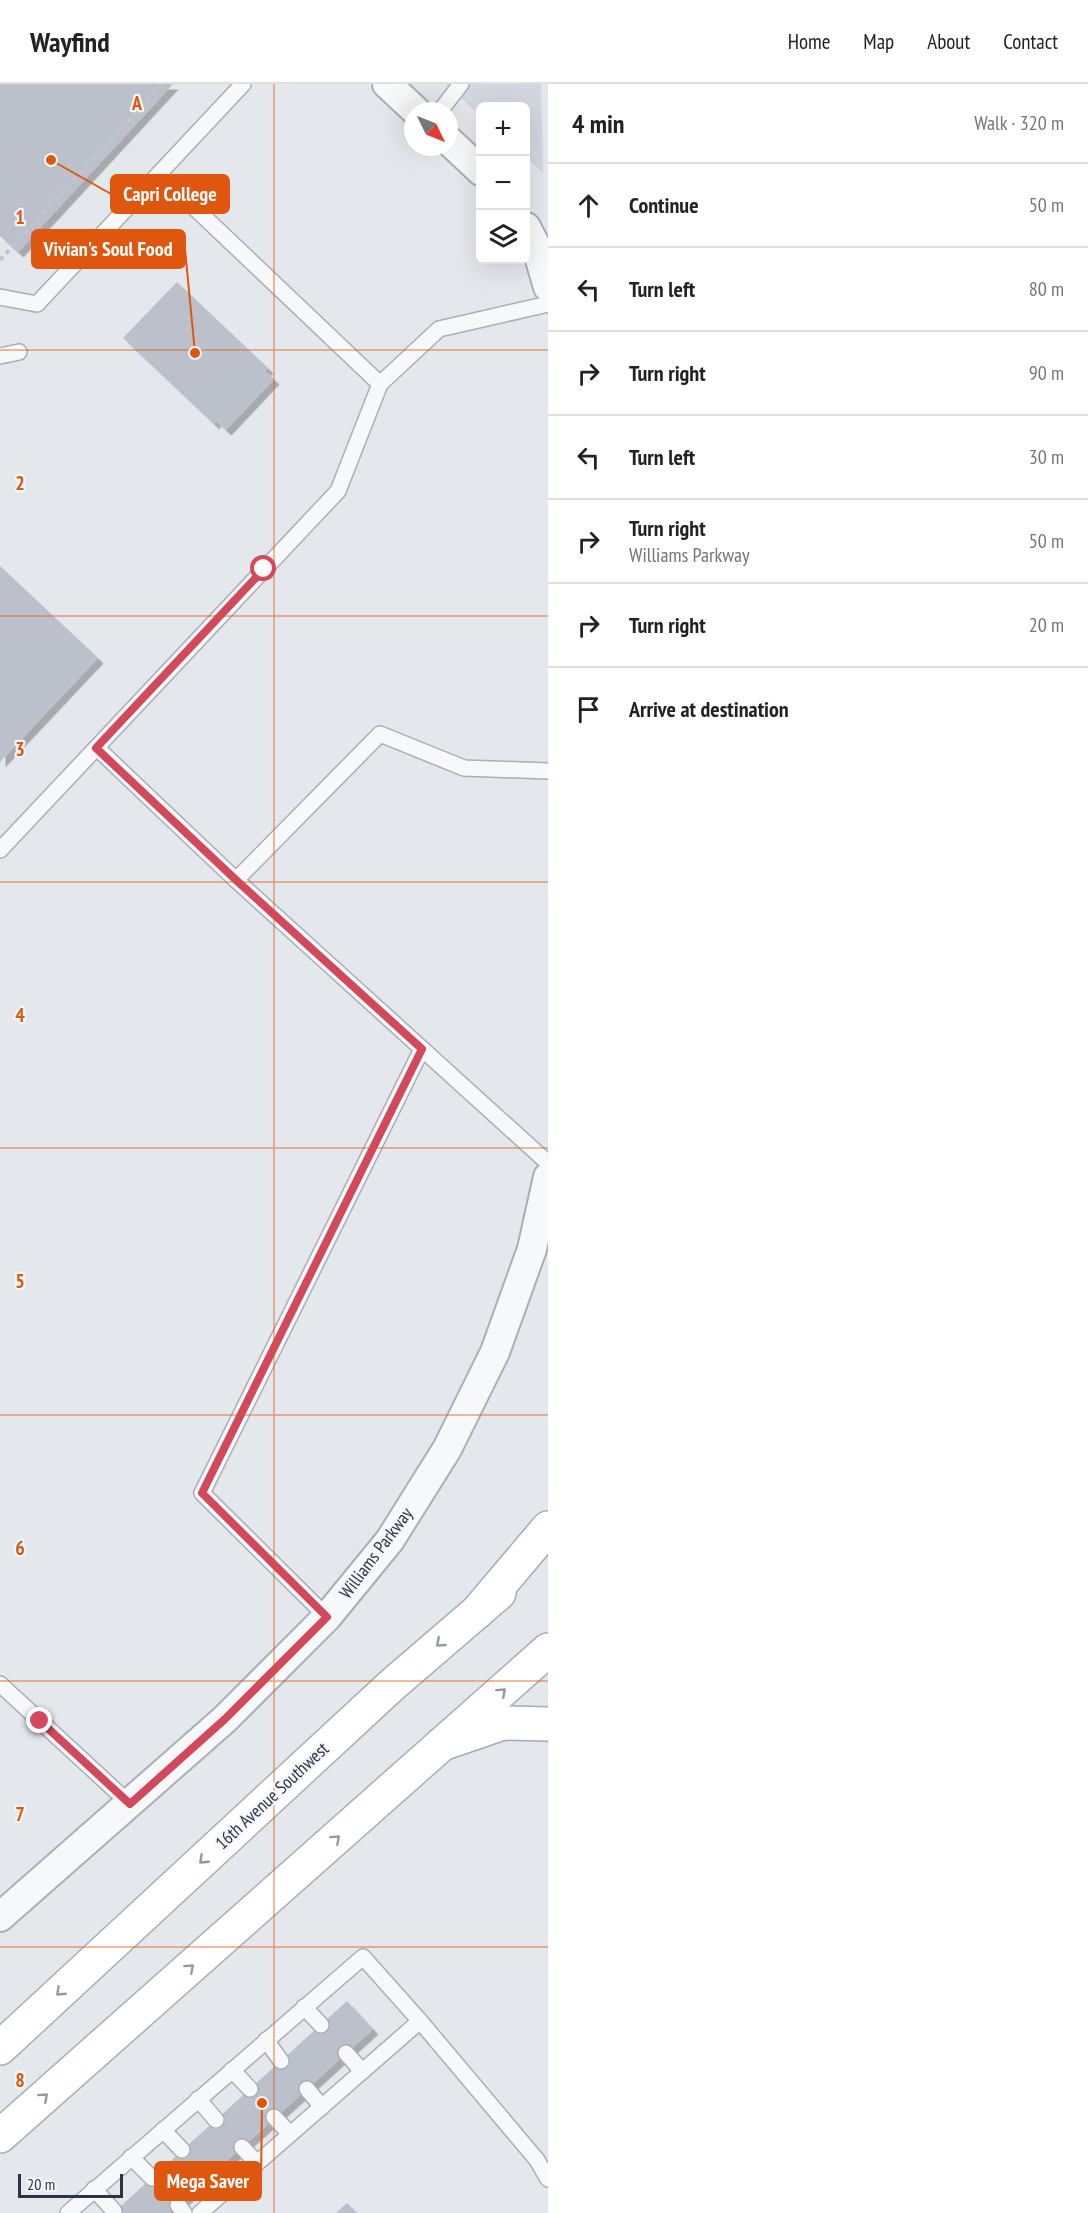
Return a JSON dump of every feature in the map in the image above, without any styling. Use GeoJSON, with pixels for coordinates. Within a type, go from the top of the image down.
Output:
{"type":"FeatureCollection","features":[{"type":"Feature","properties":{"kind":"main road"},"geometry":{"type":"LineString","coordinates":[[477,1612],[548,1528]]}},
{"type":"Feature","properties":{"kind":"main road","name":"16th Avenue Southwest"},"geometry":{"type":"LineString","coordinates":[[0,2048],[392,1685],[548,1550]]}},
{"type":"Feature","properties":{"kind":"main road"},"geometry":{"type":"LineString","coordinates":[[0,2136],[548,1650]]}},
{"type":"Feature","properties":{"kind":"main road"},"geometry":{"type":"LineString","coordinates":[[442,1744],[503,1723],[548,1724]]}},
{"type":"Feature","properties":{"kind":"street"},"geometry":{"type":"LineString","coordinates":[[387,84],[406,102]]}},
{"type":"Feature","properties":{"kind":"street"},"geometry":{"type":"LineString","coordinates":[[458,150],[476,167]]}},
{"type":"Feature","properties":{"kind":"street"},"geometry":{"type":"LineString","coordinates":[[530,236],[536,246],[548,288]]}},
{"type":"Feature","properties":{"kind":"street","name":"Williams Parkway"},"geometry":{"type":"LineString","coordinates":[[0,1917],[225,1719],[327,1617],[390,1540],[447,1449],[495,1352],[532,1249],[548,1177]]}},
{"type":"Feature","properties":{"kind":"lane"},"geometry":{"type":"LineString","coordinates":[[0,297],[37,304],[243,84]]}},
{"type":"Feature","properties":{"kind":"lane"},"geometry":{"type":"LineString","coordinates":[[447,102],[461,84]]}},
{"type":"Feature","properties":{"kind":"lane"},"geometry":{"type":"LineString","coordinates":[[159,174],[380,384]]}},
{"type":"Feature","properties":{"kind":"lane"},"geometry":{"type":"LineString","coordinates":[[0,850],[338,491],[380,384],[439,329],[548,304]]}},
{"type":"Feature","properties":{"kind":"lane"},"geometry":{"type":"LineString","coordinates":[[0,356],[20,352]]}},
{"type":"Feature","properties":{"kind":"lane"},"geometry":{"type":"LineString","coordinates":[[236,880],[380,734],[465,768],[548,771]]}},
{"type":"Feature","properties":{"kind":"lane"},"geometry":{"type":"LineString","coordinates":[[96,748],[236,880],[548,1163]]}},
{"type":"Feature","properties":{"kind":"lane"},"geometry":{"type":"LineString","coordinates":[[327,1617],[202,1493],[422,1049]]}},
{"type":"Feature","properties":{"kind":"lane"},"geometry":{"type":"LineString","coordinates":[[0,1684],[130,1804]]}},
{"type":"Feature","properties":{"kind":"lane"},"geometry":{"type":"LineString","coordinates":[[68,2213],[363,1957],[537,2160],[548,2179]]}},
{"type":"Feature","properties":{"kind":"lane"},"geometry":{"type":"LineString","coordinates":[[304,2007],[321,2025]]}},
{"type":"Feature","properties":{"kind":"lane"},"geometry":{"type":"LineString","coordinates":[[200,2213],[420,2021]]}},
{"type":"Feature","properties":{"kind":"lane"},"geometry":{"type":"LineString","coordinates":[[266,2040],[281,2061]]}},
{"type":"Feature","properties":{"kind":"lane"},"geometry":{"type":"LineString","coordinates":[[346,2053],[362,2071]]}},
{"type":"Feature","properties":{"kind":"lane"},"geometry":{"type":"LineString","coordinates":[[232,2070],[250,2089]]}},
{"type":"Feature","properties":{"kind":"lane"},"geometry":{"type":"LineString","coordinates":[[307,2089],[322,2107]]}},
{"type":"Feature","properties":{"kind":"lane"},"geometry":{"type":"LineString","coordinates":[[198,2099],[216,2120]]}},
{"type":"Feature","properties":{"kind":"lane"},"geometry":{"type":"LineString","coordinates":[[274,2118],[290,2134]]}},
{"type":"Feature","properties":{"kind":"lane"},"geometry":{"type":"LineString","coordinates":[[163,2130],[182,2151]]}},
{"type":"Feature","properties":{"kind":"lane"},"geometry":{"type":"LineString","coordinates":[[242,2147],[257,2163]]}},
{"type":"Feature","properties":{"kind":"lane"},"geometry":{"type":"LineString","coordinates":[[131,2157],[152,2178]]}},
{"type":"Feature","properties":{"kind":"lane"},"geometry":{"type":"LineString","coordinates":[[207,2178],[223,2193]]}},
{"type":"Feature","properties":{"kind":"lane"},"geometry":{"type":"LineString","coordinates":[[94,2189],[114,2211]]}},
{"type":"Feature","properties":{"kind":"path"},"geometry":{"type":"LineString","coordinates":[[0,260],[162,84]]}},
{"type":"Feature","properties":{"kind":"shaded area"},"geometry":{"type":"Polygon","coordinates":[[[446,84],[541,84],[543,173],[530,161],[530,102],[476,102],[476,112],[446,84]]]}},
{"type":"Feature","properties":{"kind":"building"},"geometry":{"type":"Polygon","coordinates":[[[0,84],[173,84],[18,252],[0,236],[0,84]]]}},
{"type":"Feature","properties":{"kind":"building"},"geometry":{"type":"Polygon","coordinates":[[[177,282],[268,368],[265,371],[274,379],[226,430],[216,421],[214,424],[123,338],[177,282]]]}},
{"type":"Feature","properties":{"kind":"building"},"geometry":{"type":"Polygon","coordinates":[[[0,566],[98,658],[0,762],[0,566]]]}},
{"type":"Feature","properties":{"kind":"building"},"geometry":{"type":"Polygon","coordinates":[[[347,2001],[373,2029],[307,2089],[169,2213],[113,2213],[347,2001]]]}},
{"type":"Feature","properties":{"kind":"building"},"geometry":{"type":"Polygon","coordinates":[[[347,2203],[357,2213],[336,2213],[347,2203]]]}},
{"type":"Feature","properties":{"kind":"place","name":"Capri College"},"geometry":{"type":"Point","coordinates":[51,160]}},
{"type":"Feature","properties":{"kind":"place","name":"Vivian's Soul Food"},"geometry":{"type":"Point","coordinates":[195,353]}},
{"type":"Feature","properties":{"kind":"place","name":"Mega Saver"},"geometry":{"type":"Point","coordinates":[262,2103]}},
{"type":"Feature","properties":{"kind":"route"},"geometry":{"type":"LineString","coordinates":[[40,1721],[130,1804],[225,1719],[327,1617],[202,1493],[422,1049],[236,880],[96,748],[264,569]]}}]}
